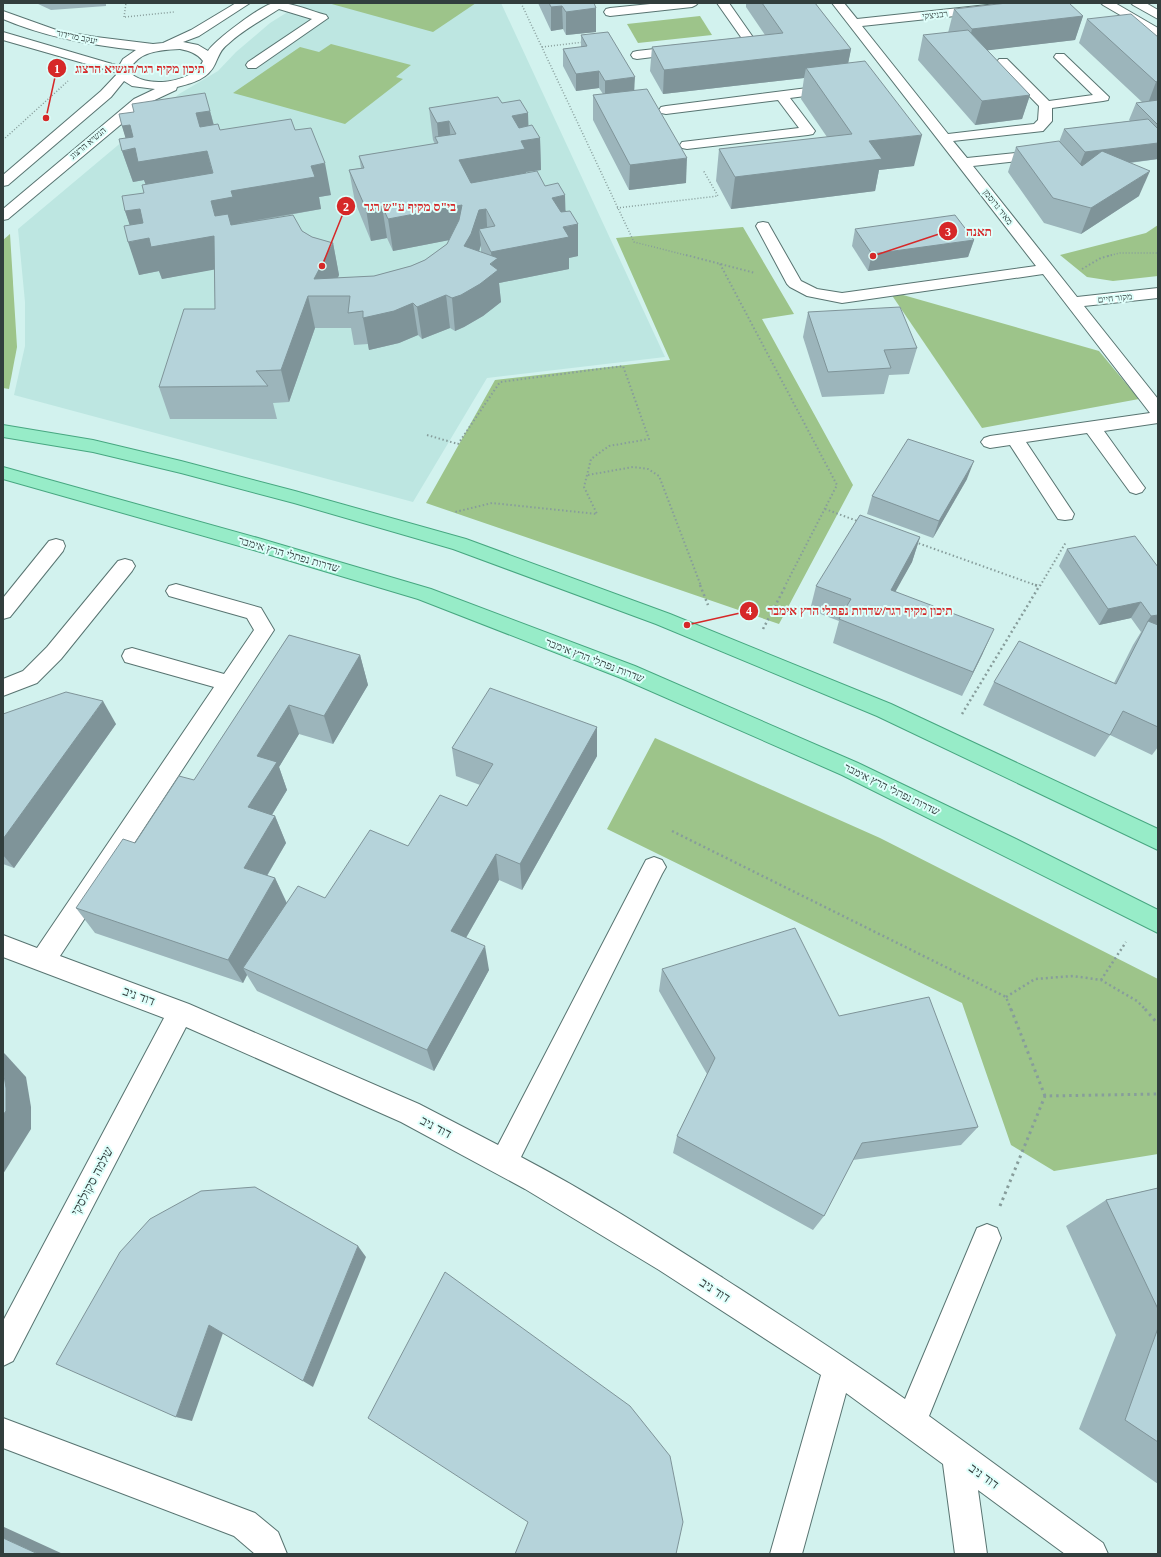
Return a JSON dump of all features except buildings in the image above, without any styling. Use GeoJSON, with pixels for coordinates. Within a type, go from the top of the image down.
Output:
{"type":"FeatureCollection","features":[{"type":"Feature","properties":{"kind":"main road"},"geometry":{"type":"LineString","coordinates":[[3,423],[64,441]]}},
{"type":"Feature","properties":{"kind":"main road"},"geometry":{"type":"LineString","coordinates":[[3,431],[93,446],[181,467],[460,544],[664,619],[884,710],[1158,840]]}},
{"type":"Feature","properties":{"kind":"main road","name":"שדרות נפתלי הרץ אימבר"},"geometry":{"type":"LineString","coordinates":[[3,473],[258,545],[424,594],[628,672],[850,769],[1151,918]]}},
{"type":"Feature","properties":{"kind":"street"},"geometry":{"type":"LineString","coordinates":[[3,182],[106,94],[124,72],[126,62],[131,58],[195,33],[244,3]]}},
{"type":"Feature","properties":{"kind":"street"},"geometry":{"type":"LineString","coordinates":[[610,12],[692,3]]}},
{"type":"Feature","properties":{"kind":"street"},"geometry":{"type":"LineString","coordinates":[[721,46],[751,42],[724,3]]}},
{"type":"Feature","properties":{"kind":"street","name":"מאיר גרוסמן"},"geometry":{"type":"LineString","coordinates":[[838,3],[1158,411]]}},
{"type":"Feature","properties":{"kind":"street","name":"רבניצקי"},"geometry":{"type":"LineString","coordinates":[[854,24],[1039,3]]}},
{"type":"Feature","properties":{"kind":"street"},"geometry":{"type":"LineString","coordinates":[[1107,3],[1158,33]]}},
{"type":"Feature","properties":{"kind":"street"},"geometry":{"type":"LineString","coordinates":[[1137,3],[1158,15]]}},
{"type":"Feature","properties":{"kind":"street"},"geometry":{"type":"LineString","coordinates":[[210,62],[213,51],[222,42],[279,4],[322,18],[252,64]]}},
{"type":"Feature","properties":{"kind":"street","name":"יעקב מרידור"},"geometry":{"type":"LineString","coordinates":[[3,15],[34,27],[103,43],[158,47]]}},
{"type":"Feature","properties":{"kind":"street","name":"יעקב מרידור"},"geometry":{"type":"LineString","coordinates":[[3,36],[80,57],[124,72],[129,79],[139,83],[152,86],[181,83]]}},
{"type":"Feature","properties":{"kind":"street"},"geometry":{"type":"LineString","coordinates":[[158,47],[185,46],[196,48],[203,52],[208,57],[210,62]]}},
{"type":"Feature","properties":{"kind":"street"},"geometry":{"type":"LineString","coordinates":[[636,55],[690,49]]}},
{"type":"Feature","properties":{"kind":"street"},"geometry":{"type":"LineString","coordinates":[[1046,105],[1103,97],[1060,57]]}},
{"type":"Feature","properties":{"kind":"street","name":"הנשיא הרצוג"},"geometry":{"type":"LineString","coordinates":[[3,216],[93,139],[140,102],[202,74],[210,62]]}},
{"type":"Feature","properties":{"kind":"street"},"geometry":{"type":"LineString","coordinates":[[944,138],[1038,128],[1045,121],[1046,105],[1002,62]]}},
{"type":"Feature","properties":{"kind":"street"},"geometry":{"type":"LineString","coordinates":[[883,82],[899,80]]}},
{"type":"Feature","properties":{"kind":"street"},"geometry":{"type":"LineString","coordinates":[[666,110],[844,87]]}},
{"type":"Feature","properties":{"kind":"street"},"geometry":{"type":"LineString","coordinates":[[687,145],[808,131],[781,95]]}},
{"type":"Feature","properties":{"kind":"street"},"geometry":{"type":"LineString","coordinates":[[963,163],[1036,155]]}},
{"type":"Feature","properties":{"kind":"street"},"geometry":{"type":"LineString","coordinates":[[763,226],[795,284],[813,292],[842,298],[1052,275]]}},
{"type":"Feature","properties":{"kind":"street","name":"מקור חיים"},"geometry":{"type":"LineString","coordinates":[[1073,302],[1158,293]]}},
{"type":"Feature","properties":{"kind":"street"},"geometry":{"type":"LineString","coordinates":[[990,442],[1158,417]]}},
{"type":"Feature","properties":{"kind":"street"},"geometry":{"type":"LineString","coordinates":[[1092,427],[1136,488]]}},
{"type":"Feature","properties":{"kind":"street"},"geometry":{"type":"LineString","coordinates":[[1015,439],[1064,514]]}},
{"type":"Feature","properties":{"kind":"street"},"geometry":{"type":"LineString","coordinates":[[3,612],[56,546]]}},
{"type":"Feature","properties":{"kind":"street"},"geometry":{"type":"LineString","coordinates":[[3,688],[30,677],[54,653],[125,566]]}},
{"type":"Feature","properties":{"kind":"street"},"geometry":{"type":"LineString","coordinates":[[43,960],[264,630],[254,613],[176,591]]}},
{"type":"Feature","properties":{"kind":"street"},"geometry":{"type":"LineString","coordinates":[[132,656],[228,684]]}},
{"type":"Feature","properties":{"kind":"street"},"geometry":{"type":"LineString","coordinates":[[502,1163],[654,867]]}},
{"type":"Feature","properties":{"kind":"street","name":"דוד ניב"},"geometry":{"type":"LineString","coordinates":[[3,946],[180,1012],[410,1113],[502,1163],[535,1179],[669,1260],[838,1369],[1092,1554]]}},
{"type":"Feature","properties":{"kind":"street","name":"שלמה סקולסקי"},"geometry":{"type":"LineString","coordinates":[[3,1350],[180,1012]]}},
{"type":"Feature","properties":{"kind":"street"},"geometry":{"type":"LineString","coordinates":[[911,1422],[987,1238]]}},
{"type":"Feature","properties":{"kind":"street"},"geometry":{"type":"LineString","coordinates":[[786,1554],[838,1369]]}},
{"type":"Feature","properties":{"kind":"street"},"geometry":{"type":"LineString","coordinates":[[3,1434],[244,1524],[266,1542],[271,1554]]}},
{"type":"Feature","properties":{"kind":"street"},"geometry":{"type":"LineString","coordinates":[[957,1456],[971,1554]]}},
{"type":"Feature","properties":{"kind":"path"},"geometry":{"type":"LineString","coordinates":[[124,17],[126,3]]}},
{"type":"Feature","properties":{"kind":"path"},"geometry":{"type":"LineString","coordinates":[[521,3],[634,242],[795,284]]}},
{"type":"Feature","properties":{"kind":"path"},"geometry":{"type":"LineString","coordinates":[[70,36],[96,25],[124,17],[167,12],[205,13],[222,16]]}},
{"type":"Feature","properties":{"kind":"path"},"geometry":{"type":"LineString","coordinates":[[542,47],[588,42]]}},
{"type":"Feature","properties":{"kind":"path"},"geometry":{"type":"LineString","coordinates":[[3,140],[70,80]]}},
{"type":"Feature","properties":{"kind":"path"},"geometry":{"type":"LineString","coordinates":[[617,208],[718,196]]}},
{"type":"Feature","properties":{"kind":"path"},"geometry":{"type":"LineString","coordinates":[[1052,275],[1087,267],[1101,258],[1120,253],[1158,253]]}},
{"type":"Feature","properties":{"kind":"path"},"geometry":{"type":"LineString","coordinates":[[720,264],[837,485],[749,655]]}},
{"type":"Feature","properties":{"kind":"path"},"geometry":{"type":"LineString","coordinates":[[399,527],[492,503],[597,514],[584,488],[592,459],[608,446],[649,439],[623,366],[500,382],[458,444],[427,435]]}},
{"type":"Feature","properties":{"kind":"path"},"geometry":{"type":"LineString","coordinates":[[588,475],[632,467],[648,469],[659,476],[722,643]]}},
{"type":"Feature","properties":{"kind":"path"},"geometry":{"type":"LineString","coordinates":[[825,509],[862,522]]}},
{"type":"Feature","properties":{"kind":"path"},"geometry":{"type":"LineString","coordinates":[[947,740],[1074,529],[1064,514]]}},
{"type":"Feature","properties":{"kind":"path"},"geometry":{"type":"LineString","coordinates":[[913,541],[1039,586]]}},
{"type":"Feature","properties":{"kind":"path"},"geometry":{"type":"LineString","coordinates":[[672,831],[1006,997],[1045,1096],[987,1238]]}},
{"type":"Feature","properties":{"kind":"path"},"geometry":{"type":"LineString","coordinates":[[1101,980],[1151,918]]}},
{"type":"Feature","properties":{"kind":"path"},"geometry":{"type":"LineString","coordinates":[[1006,997],[1035,979],[1073,976],[1101,980],[1137,1001],[1158,1024]]}},
{"type":"Feature","properties":{"kind":"path"},"geometry":{"type":"LineString","coordinates":[[1045,1096],[1158,1094]]}},
{"type":"Feature","properties":{"kind":"shaded area"},"geometry":{"type":"Polygon","coordinates":[[[302,3],[501,3],[665,357],[487,378],[413,502],[14,395],[25,346],[25,302],[18,229],[179,94],[218,71],[236,52],[270,23],[302,3]]]}},
{"type":"Feature","properties":{"kind":"green space"},"geometry":{"type":"Polygon","coordinates":[[[328,3],[476,3],[433,32],[328,3]]]}},
{"type":"Feature","properties":{"kind":"green space"},"geometry":{"type":"Polygon","coordinates":[[[700,16],[712,35],[638,43],[627,24],[700,16]]]}},
{"type":"Feature","properties":{"kind":"green space"},"geometry":{"type":"Polygon","coordinates":[[[331,44],[411,65],[396,77],[403,79],[345,124],[233,93],[300,47],[319,52],[331,44]]]}},
{"type":"Feature","properties":{"kind":"green space"},"geometry":{"type":"Polygon","coordinates":[[[1158,225],[1158,276],[1113,281],[1087,277],[1060,255],[1146,233],[1158,225]]]}},
{"type":"Feature","properties":{"kind":"green space"},"geometry":{"type":"Polygon","coordinates":[[[743,227],[794,314],[762,319],[853,485],[779,624],[426,503],[495,380],[670,360],[616,238],[743,227]]]}},
{"type":"Feature","properties":{"kind":"green space"},"geometry":{"type":"Polygon","coordinates":[[[10,234],[17,347],[9,389],[3,388],[3,240],[10,234]]]}},
{"type":"Feature","properties":{"kind":"green space"},"geometry":{"type":"Polygon","coordinates":[[[889,291],[1099,351],[1139,399],[982,428],[889,291]]]}},
{"type":"Feature","properties":{"kind":"green space"},"geometry":{"type":"Polygon","coordinates":[[[655,738],[880,838],[1158,979],[1158,1154],[1054,1171],[1011,1145],[962,1003],[607,829],[655,738]]]}},
{"type":"Feature","properties":{"kind":"place","name":"תיכון מקיף רגר/הנשיא הרצוג"},"geometry":{"type":"Point","coordinates":[46,118]}},
{"type":"Feature","properties":{"kind":"place","name":"תאנה"},"geometry":{"type":"Point","coordinates":[873,256]}},
{"type":"Feature","properties":{"kind":"place","name":"בי\"ס מקיף ע\"ש רגר"},"geometry":{"type":"Point","coordinates":[322,266]}},
{"type":"Feature","properties":{"kind":"place","name":"תיכון מקיף רגר/שדרות נפתלי הרץ אימבר"},"geometry":{"type":"Point","coordinates":[687,625]}}]}
